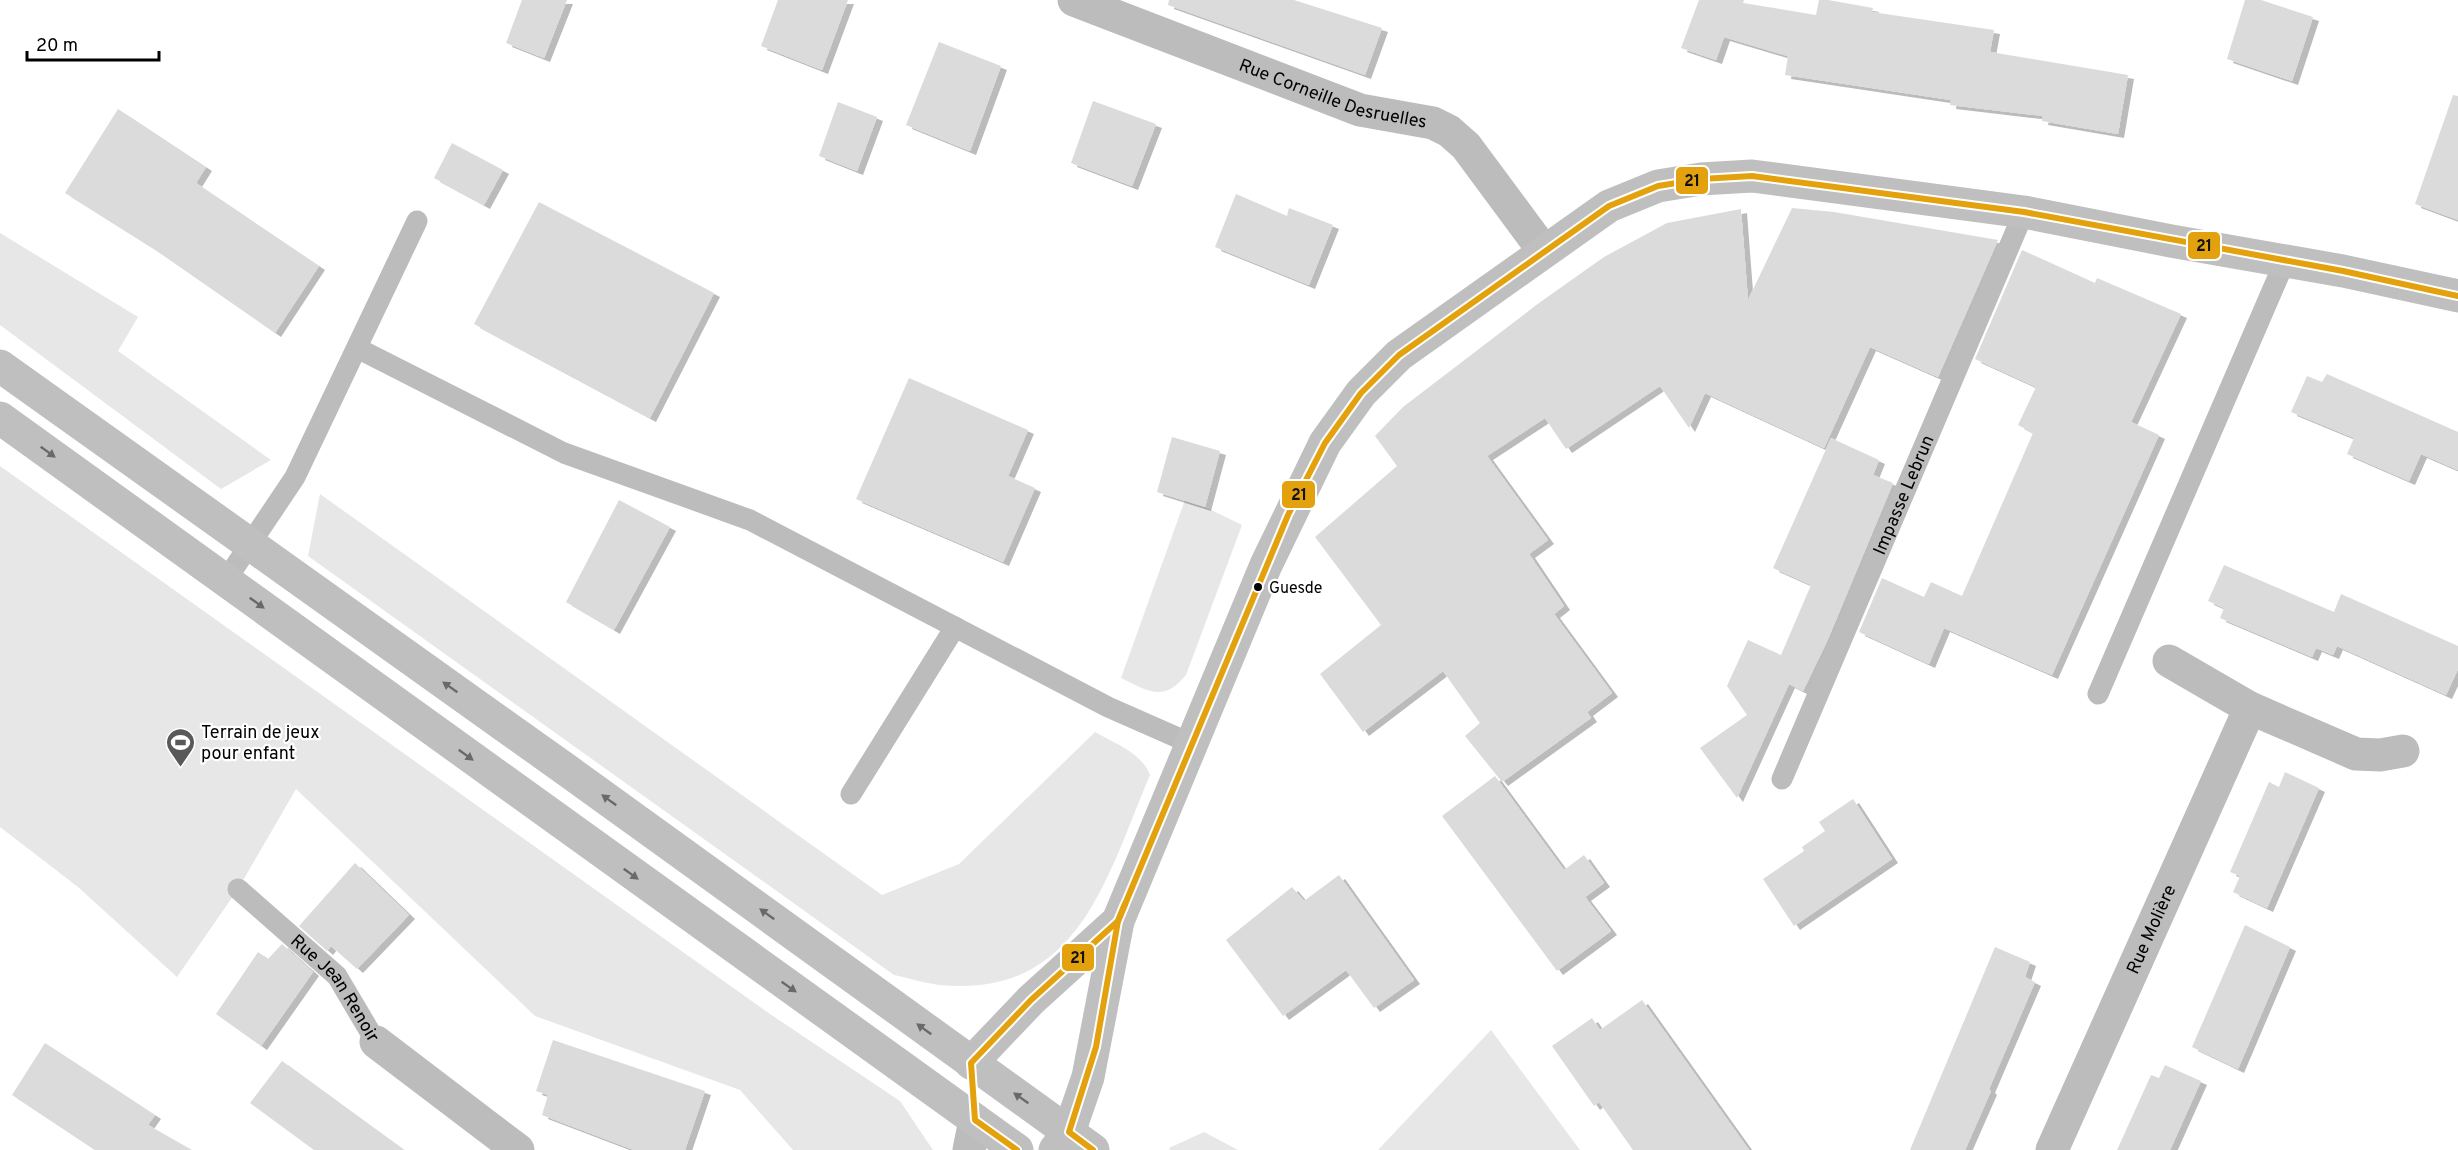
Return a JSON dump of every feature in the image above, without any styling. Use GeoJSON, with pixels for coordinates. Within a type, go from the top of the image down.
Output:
{"type":"FeatureCollection","features":[{"type":"Feature","properties":{"kind":"main road"},"geometry":{"type":"LineString","coordinates":[[0,366],[971,1064],[1072,1144],[1096,1047],[1118,921],[1288,515],[1325,443],[1361,393],[1399,355],[1543,250],[1609,206],[1658,186],[1710,178],[1752,176],[2025,212],[2458,296]]}},
{"type":"Feature","properties":{"kind":"main road"},"geometry":{"type":"LineString","coordinates":[[0,418],[226,580],[972,1135],[1017,1150]]}},
{"type":"Feature","properties":{"kind":"main road"},"geometry":{"type":"LineString","coordinates":[[972,1135],[971,1064],[1031,1000],[1118,921]]}},
{"type":"Feature","properties":{"kind":"street","name":"Rue Corneille Desruelles"},"geometry":{"type":"LineString","coordinates":[[1074,0],[1360,110],[1432,123],[1449,131],[1466,146],[1543,250]]}},
{"type":"Feature","properties":{"kind":"street"},"geometry":{"type":"LineString","coordinates":[[2169,661],[2250,708],[2356,754],[2380,755],[2403,751]]}},
{"type":"Feature","properties":{"kind":"street","name":"Rue Molière"},"geometry":{"type":"LineString","coordinates":[[2052,1150],[2250,708]]}},
{"type":"Feature","properties":{"kind":"street","name":"Rue Jean Renoir"},"geometry":{"type":"LineString","coordinates":[[376,1042],[518,1150]]}},
{"type":"Feature","properties":{"kind":"lane","name":"Impasse Lebrun"},"geometry":{"type":"LineString","coordinates":[[1782,779],[2025,212]]}},
{"type":"Feature","properties":{"kind":"lane"},"geometry":{"type":"LineString","coordinates":[[226,580],[295,477],[417,221]]}},
{"type":"Feature","properties":{"kind":"lane"},"geometry":{"type":"LineString","coordinates":[[2098,694],[2285,261]]}},
{"type":"Feature","properties":{"kind":"lane"},"geometry":{"type":"LineString","coordinates":[[357,348],[564,453],[750,520],[1108,707],[1192,744]]}},
{"type":"Feature","properties":{"kind":"lane"},"geometry":{"type":"LineString","coordinates":[[851,794],[955,627]]}},
{"type":"Feature","properties":{"kind":"lane","name":"Rue Jean Renoir"},"geometry":{"type":"LineString","coordinates":[[238,889],[337,976],[376,1042]]}},
{"type":"Feature","properties":{"kind":"shaded area"},"geometry":{"type":"Polygon","coordinates":[[[0,233],[138,317],[118,351],[271,460],[221,489],[0,325],[0,233]]]}},
{"type":"Feature","properties":{"kind":"shaded area"},"geometry":{"type":"Polygon","coordinates":[[[0,466],[770,1014],[900,1101],[933,1150],[793,1150],[740,1090],[535,1016],[296,789],[238,889],[177,977],[78,887],[0,827],[0,466]]]}},
{"type":"Feature","properties":{"kind":"shaded area"},"geometry":{"type":"Polygon","coordinates":[[[320,494],[882,895],[959,864],[1095,732],[1134,755],[1146,767],[1150,775],[1101,890],[1080,924],[1056,952],[1025,973],[986,984],[939,985],[894,975],[308,556],[320,494]]]}},
{"type":"Feature","properties":{"kind":"shaded area"},"geometry":{"type":"Polygon","coordinates":[[[1185,500],[1242,525],[1186,675],[1170,689],[1155,692],[1121,678],[1185,500]]]}},
{"type":"Feature","properties":{"kind":"shaded area"},"geometry":{"type":"Polygon","coordinates":[[[1491,1030],[1580,1150],[1378,1150],[1491,1030]]]}},
{"type":"Feature","properties":{"kind":"shaded area"},"geometry":{"type":"Polygon","coordinates":[[[1204,1132],[1238,1150],[1170,1150],[1169,1148],[1204,1132]]]}},
{"type":"Feature","properties":{"kind":"building"},"geometry":{"type":"Polygon","coordinates":[[[522,0],[567,0],[544,58],[506,43],[522,0]]]}},
{"type":"Feature","properties":{"kind":"building"},"geometry":{"type":"Polygon","coordinates":[[[778,0],[848,0],[822,70],[761,46],[778,0]]]}},
{"type":"Feature","properties":{"kind":"building"},"geometry":{"type":"Polygon","coordinates":[[[1169,0],[1294,0],[1382,28],[1365,75],[1168,5],[1169,0]]]}},
{"type":"Feature","properties":{"kind":"building"},"geometry":{"type":"Polygon","coordinates":[[[1699,0],[1744,0],[1743,3],[1816,15],[1819,0],[1828,0],[1873,8],[1872,12],[1994,30],[1990,52],[2128,75],[2118,134],[2042,121],[2043,116],[1950,105],[1951,100],[1785,75],[1788,56],[1724,37],[1716,60],[1681,48],[1699,0]]]}},
{"type":"Feature","properties":{"kind":"building"},"geometry":{"type":"Polygon","coordinates":[[[2245,0],[2261,0],[2313,17],[2292,81],[2227,59],[2245,0]]]}},
{"type":"Feature","properties":{"kind":"building"},"geometry":{"type":"Polygon","coordinates":[[[939,42],[1001,66],[970,151],[906,125],[939,42]]]}},
{"type":"Feature","properties":{"kind":"building"},"geometry":{"type":"Polygon","coordinates":[[[2453,95],[2458,96],[2458,220],[2415,204],[2453,95]]]}},
{"type":"Feature","properties":{"kind":"building"},"geometry":{"type":"Polygon","coordinates":[[[1093,101],[1156,124],[1132,186],[1071,163],[1093,101]]]}},
{"type":"Feature","properties":{"kind":"building"},"geometry":{"type":"Polygon","coordinates":[[[838,102],[877,117],[857,171],[819,156],[838,102]]]}},
{"type":"Feature","properties":{"kind":"building"},"geometry":{"type":"Polygon","coordinates":[[[118,109],[206,167],[196,183],[319,266],[275,333],[154,249],[65,193],[118,109]]]}},
{"type":"Feature","properties":{"kind":"building"},"geometry":{"type":"Polygon","coordinates":[[[452,143],[503,170],[484,205],[434,178],[452,143]]]}},
{"type":"Feature","properties":{"kind":"building"},"geometry":{"type":"Polygon","coordinates":[[[1236,194],[1287,216],[1289,208],[1333,225],[1309,285],[1215,247],[1236,194]]]}},
{"type":"Feature","properties":{"kind":"building"},"geometry":{"type":"Polygon","coordinates":[[[539,202],[714,293],[650,418],[474,324],[539,202]]]}},
{"type":"Feature","properties":{"kind":"building"},"geometry":{"type":"Polygon","coordinates":[[[1792,208],[1834,212],[1998,240],[1938,377],[1870,347],[1824,448],[1705,393],[1689,428],[1660,386],[1566,449],[1545,418],[1487,456],[1548,540],[1529,554],[1564,606],[1554,614],[1612,693],[1587,712],[1591,718],[1502,782],[1465,736],[1480,723],[1443,671],[1363,732],[1320,674],[1381,625],[1315,537],[1397,466],[1375,436],[1403,407],[1539,303],[1604,257],[1667,223],[1741,209],[1748,300],[1792,208]]]}},
{"type":"Feature","properties":{"kind":"building"},"geometry":{"type":"Polygon","coordinates":[[[2022,250],[2095,283],[2097,278],[2181,314],[2131,422],[2159,435],[2052,675],[1944,628],[1929,664],[1859,632],[1882,578],[1924,597],[1931,582],[1962,596],[2033,433],[2018,425],[2036,387],[1975,359],[2022,250]]]}},
{"type":"Feature","properties":{"kind":"building"},"geometry":{"type":"Polygon","coordinates":[[[2327,374],[2458,432],[2458,470],[2421,454],[2409,481],[2347,454],[2354,438],[2291,412],[2307,376],[2322,382],[2327,374]]]}},
{"type":"Feature","properties":{"kind":"building"},"geometry":{"type":"Polygon","coordinates":[[[909,378],[1028,430],[1008,476],[1035,488],[1003,562],[856,499],[909,378]]]}},
{"type":"Feature","properties":{"kind":"building"},"geometry":{"type":"Polygon","coordinates":[[[1172,437],[1220,451],[1205,507],[1157,492],[1172,437]]]}},
{"type":"Feature","properties":{"kind":"building"},"geometry":{"type":"Polygon","coordinates":[[[1831,438],[1879,460],[1873,475],[1893,483],[1828,639],[1803,691],[1789,684],[1737,798],[1700,748],[1747,715],[1727,686],[1748,640],[1781,655],[1811,585],[1773,568],[1831,438]]]}},
{"type":"Feature","properties":{"kind":"building"},"geometry":{"type":"Polygon","coordinates":[[[619,500],[670,527],[614,630],[566,602],[619,500]]]}},
{"type":"Feature","properties":{"kind":"building"},"geometry":{"type":"Polygon","coordinates":[[[2224,565],[2334,612],[2341,594],[2458,646],[2458,669],[2446,695],[2337,646],[2333,655],[2316,648],[2312,657],[2220,618],[2224,608],[2208,601],[2224,565]]]}},
{"type":"Feature","properties":{"kind":"building"},"geometry":{"type":"Polygon","coordinates":[[[2285,772],[2319,788],[2267,908],[2233,892],[2240,876],[2230,872],[2269,782],[2279,787],[2285,772]]]}},
{"type":"Feature","properties":{"kind":"building"},"geometry":{"type":"Polygon","coordinates":[[[1495,776],[1564,870],[1584,855],[1604,883],[1585,897],[1611,931],[1557,971],[1442,816],[1495,776]]]}},
{"type":"Feature","properties":{"kind":"building"},"geometry":{"type":"Polygon","coordinates":[[[1853,799],[1892,859],[1794,926],[1763,879],[1804,851],[1802,847],[1825,831],[1819,822],[1853,799]]]}},
{"type":"Feature","properties":{"kind":"building"},"geometry":{"type":"Polygon","coordinates":[[[355,863],[409,915],[357,969],[331,946],[327,951],[299,926],[355,863]]]}},
{"type":"Feature","properties":{"kind":"building"},"geometry":{"type":"Polygon","coordinates":[[[1339,875],[1414,980],[1374,1008],[1346,970],[1283,1016],[1226,940],[1292,887],[1304,901],[1339,875]]]}},
{"type":"Feature","properties":{"kind":"building"},"geometry":{"type":"Polygon","coordinates":[[[2245,925],[2290,947],[2238,1069],[2192,1047],[2245,925]]]}},
{"type":"Feature","properties":{"kind":"building"},"geometry":{"type":"Polygon","coordinates":[[[282,944],[313,972],[261,1046],[216,1014],[258,952],[268,959],[282,944]]]}},
{"type":"Feature","properties":{"kind":"building"},"geometry":{"type":"Polygon","coordinates":[[[1995,947],[2030,962],[2025,977],[2035,982],[1989,1089],[1991,1091],[1965,1150],[1910,1150],[1995,947]]]}},
{"type":"Feature","properties":{"kind":"building"},"geometry":{"type":"Polygon","coordinates":[[[1642,1000],[1749,1150],[1633,1150],[1599,1102],[1594,1106],[1552,1046],[1592,1018],[1600,1030],[1642,1000]]]}},
{"type":"Feature","properties":{"kind":"building"},"geometry":{"type":"Polygon","coordinates":[[[553,1040],[705,1091],[685,1150],[634,1150],[542,1115],[548,1095],[536,1091],[553,1040]]]}},
{"type":"Feature","properties":{"kind":"building"},"geometry":{"type":"Polygon","coordinates":[[[45,1043],[155,1115],[148,1125],[192,1150],[95,1150],[12,1095],[45,1043]]]}},
{"type":"Feature","properties":{"kind":"building"},"geometry":{"type":"Polygon","coordinates":[[[282,1061],[404,1150],[314,1150],[250,1103],[282,1061]]]}},
{"type":"Feature","properties":{"kind":"building"},"geometry":{"type":"Polygon","coordinates":[[[2165,1065],[2201,1081],[2170,1150],[2117,1150],[2151,1075],[2159,1078],[2165,1065]]]}},
{"type":"Feature","properties":{"kind":"transit line","name":"21"},"geometry":{"type":"LineString","coordinates":[[1017,1150],[975,1120],[971,1063],[1031,1000],[1118,921],[1288,515],[1325,443],[1361,393],[1399,355],[1609,206],[1658,186],[1701,179],[1752,176],[2024,212],[2343,271],[2458,296]]}},
{"type":"Feature","properties":{"kind":"transit line","name":"21"},"geometry":{"type":"LineString","coordinates":[[1093,1150],[1069,1132],[1096,1047],[1118,921],[1125,904]]}},
{"type":"Feature","properties":{"kind":"place","name":"Guesde"},"geometry":{"type":"Point","coordinates":[1258,587]}},
{"type":"Feature","properties":{"kind":"place","name":"Terrain de jeux pour enfant"},"geometry":{"type":"Point","coordinates":[180,768]}}]}
